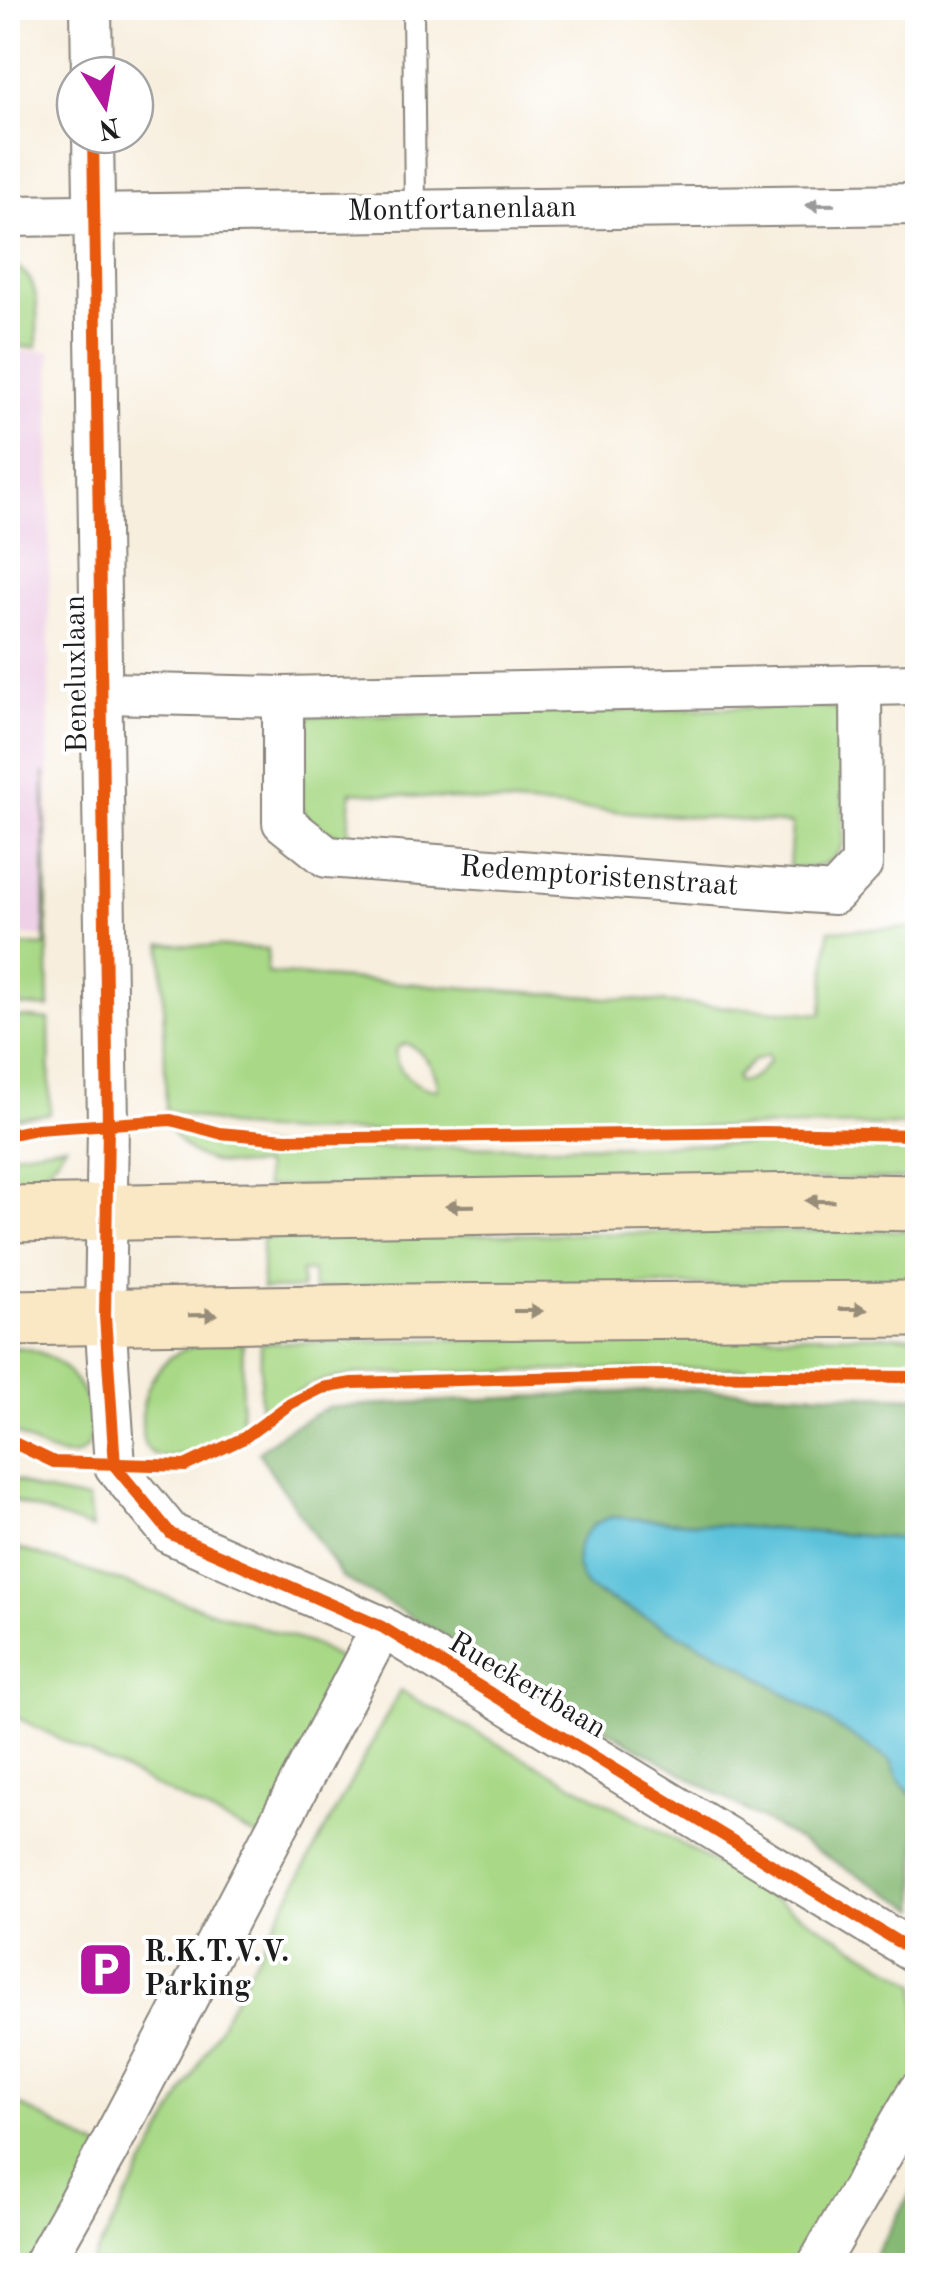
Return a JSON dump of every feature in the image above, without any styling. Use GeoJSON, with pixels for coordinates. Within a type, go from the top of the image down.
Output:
{"type":"FeatureCollection","features":[{"type":"Feature","properties":{"kind":"main road"},"geometry":{"type":"LineString","coordinates":[[8,1214],[813,1200],[918,1203]]}},
{"type":"Feature","properties":{"kind":"main road"},"geometry":{"type":"LineString","coordinates":[[8,1318],[918,1309]]}},
{"type":"Feature","properties":{"kind":"street"},"geometry":{"type":"LineString","coordinates":[[91,8],[92,55]]}},
{"type":"Feature","properties":{"kind":"street","name":"Beneluxlaan"},"geometry":{"type":"LineString","coordinates":[[93,155],[103,693],[105,1316]]}},
{"type":"Feature","properties":{"kind":"street","name":"Montfortanenlaan"},"geometry":{"type":"LineString","coordinates":[[8,216],[918,204]]}},
{"type":"Feature","properties":{"kind":"street"},"geometry":{"type":"LineString","coordinates":[[103,693],[283,697],[918,684]]}},
{"type":"Feature","properties":{"kind":"street","name":"Redemptoristenstraat"},"geometry":{"type":"LineString","coordinates":[[283,697],[282,822],[327,857],[834,894],[862,864],[861,686]]}},
{"type":"Feature","properties":{"kind":"street","name":"Rueckertbaan"},"geometry":{"type":"LineString","coordinates":[[105,1316],[114,1466],[171,1534],[382,1627],[918,1954]]}},
{"type":"Feature","properties":{"kind":"street"},"geometry":{"type":"LineString","coordinates":[[42,2266],[108,2151],[382,1627]]}},
{"type":"Feature","properties":{"kind":"street"},"geometry":{"type":"LineString","coordinates":[[817,2266],[918,2092]]}},
{"type":"Feature","properties":{"kind":"lane"},"geometry":{"type":"LineString","coordinates":[[413,8],[420,210]]}},
{"type":"Feature","properties":{"kind":"shaded area"},"geometry":{"type":"Polygon","coordinates":[[[50,351],[48,937],[8,934],[8,352],[50,351]]]}},
{"type":"Feature","properties":{"kind":"green space"},"geometry":{"type":"Polygon","coordinates":[[[8,264],[20,269],[33,286],[37,347],[8,347],[8,264]]]}},
{"type":"Feature","properties":{"kind":"green space"},"geometry":{"type":"Polygon","coordinates":[[[825,706],[841,716],[844,840],[835,856],[815,867],[789,868],[792,824],[351,792],[348,836],[320,829],[309,821],[302,808],[301,726],[310,716],[825,706]]]}},
{"type":"Feature","properties":{"kind":"green space"},"geometry":{"type":"Polygon","coordinates":[[[44,772],[49,1008],[8,1005],[8,945],[45,946],[44,772]]]}},
{"type":"Feature","properties":{"kind":"green space"},"geometry":{"type":"Polygon","coordinates":[[[917,928],[917,1125],[291,1132],[240,1128],[166,1110],[162,944],[268,949],[267,973],[822,1014],[829,930],[917,928]],[[405,1043],[396,1049],[402,1071],[415,1082],[438,1090],[428,1062],[405,1043]],[[767,1055],[753,1061],[736,1077],[737,1082],[756,1076],[770,1060],[767,1055]]]}},
{"type":"Feature","properties":{"kind":"green space"},"geometry":{"type":"Polygon","coordinates":[[[8,1016],[49,1020],[50,1114],[8,1119],[8,1016]]]}},
{"type":"Feature","properties":{"kind":"green space"},"geometry":{"type":"Polygon","coordinates":[[[169,1127],[239,1145],[290,1149],[917,1142],[917,1179],[265,1187],[264,1165],[210,1161],[188,1150],[169,1127]]]}},
{"type":"Feature","properties":{"kind":"green space"},"geometry":{"type":"Polygon","coordinates":[[[66,1145],[41,1174],[8,1190],[8,1154],[66,1145]]]}},
{"type":"Feature","properties":{"kind":"green space"},"geometry":{"type":"Polygon","coordinates":[[[917,1230],[917,1283],[313,1289],[312,1271],[301,1272],[302,1289],[262,1289],[262,1237],[917,1230]]]}},
{"type":"Feature","properties":{"kind":"green space"},"geometry":{"type":"Polygon","coordinates":[[[711,1335],[917,1336],[917,1371],[802,1367],[356,1374],[313,1383],[260,1416],[261,1343],[711,1335]]]}},
{"type":"Feature","properties":{"kind":"green space"},"geometry":{"type":"Polygon","coordinates":[[[243,1343],[241,1430],[184,1455],[152,1453],[143,1440],[143,1411],[149,1386],[162,1365],[182,1350],[195,1346],[243,1343]]]}},
{"type":"Feature","properties":{"kind":"green space"},"geometry":{"type":"Polygon","coordinates":[[[8,1347],[36,1351],[59,1363],[76,1380],[92,1420],[91,1438],[83,1450],[70,1456],[54,1454],[8,1427],[8,1347]]]}},
{"type":"Feature","properties":{"kind":"green space"},"geometry":{"type":"Polygon","coordinates":[[[684,1389],[917,1397],[917,1540],[612,1517],[593,1525],[595,1593],[734,1661],[892,1762],[907,1791],[917,1798],[917,1909],[342,1577],[258,1452],[285,1431],[328,1407],[684,1389]]]}},
{"type":"Feature","properties":{"kind":"green space"},"geometry":{"type":"Polygon","coordinates":[[[8,1476],[37,1490],[88,1500],[92,1529],[8,1499],[8,1476]]]}},
{"type":"Feature","properties":{"kind":"green space"},"geometry":{"type":"Polygon","coordinates":[[[8,1545],[312,1644],[358,1669],[268,1842],[8,1713],[8,1545]]]}},
{"type":"Feature","properties":{"kind":"green space"},"geometry":{"type":"Polygon","coordinates":[[[400,1691],[670,1837],[917,1984],[917,2108],[826,2265],[90,2266],[400,1691]]]}},
{"type":"Feature","properties":{"kind":"green space"},"geometry":{"type":"Polygon","coordinates":[[[8,2098],[107,2153],[43,2265],[8,2265],[8,2098]]]}},
{"type":"Feature","properties":{"kind":"green space"},"geometry":{"type":"Polygon","coordinates":[[[917,2182],[917,2265],[870,2265],[917,2182]]]}},
{"type":"Feature","properties":{"kind":"water"},"geometry":{"type":"Polygon","coordinates":[[[612,1517],[917,1540],[917,1798],[900,1782],[892,1762],[734,1661],[589,1589],[578,1567],[579,1546],[591,1528],[612,1517]]]}},
{"type":"Feature","properties":{"kind":"cycle path"},"geometry":{"type":"LineString","coordinates":[[93,155],[108,1125],[105,1316],[115,1466],[171,1534],[382,1627],[918,1954]]}},
{"type":"Feature","properties":{"kind":"cycle path"},"geometry":{"type":"LineString","coordinates":[[8,1135],[36,1129],[171,1120],[219,1133],[286,1139],[764,1132],[918,1135]]}},
{"type":"Feature","properties":{"kind":"cycle path"},"geometry":{"type":"LineString","coordinates":[[8,1440],[54,1462],[185,1466],[244,1438],[290,1404],[322,1388],[352,1383],[641,1375],[918,1377]]}},
{"type":"Feature","properties":{"kind":"place","name":"R.K.T.V.V. Parking"},"geometry":{"type":"Point","coordinates":[105,1970]}}]}
